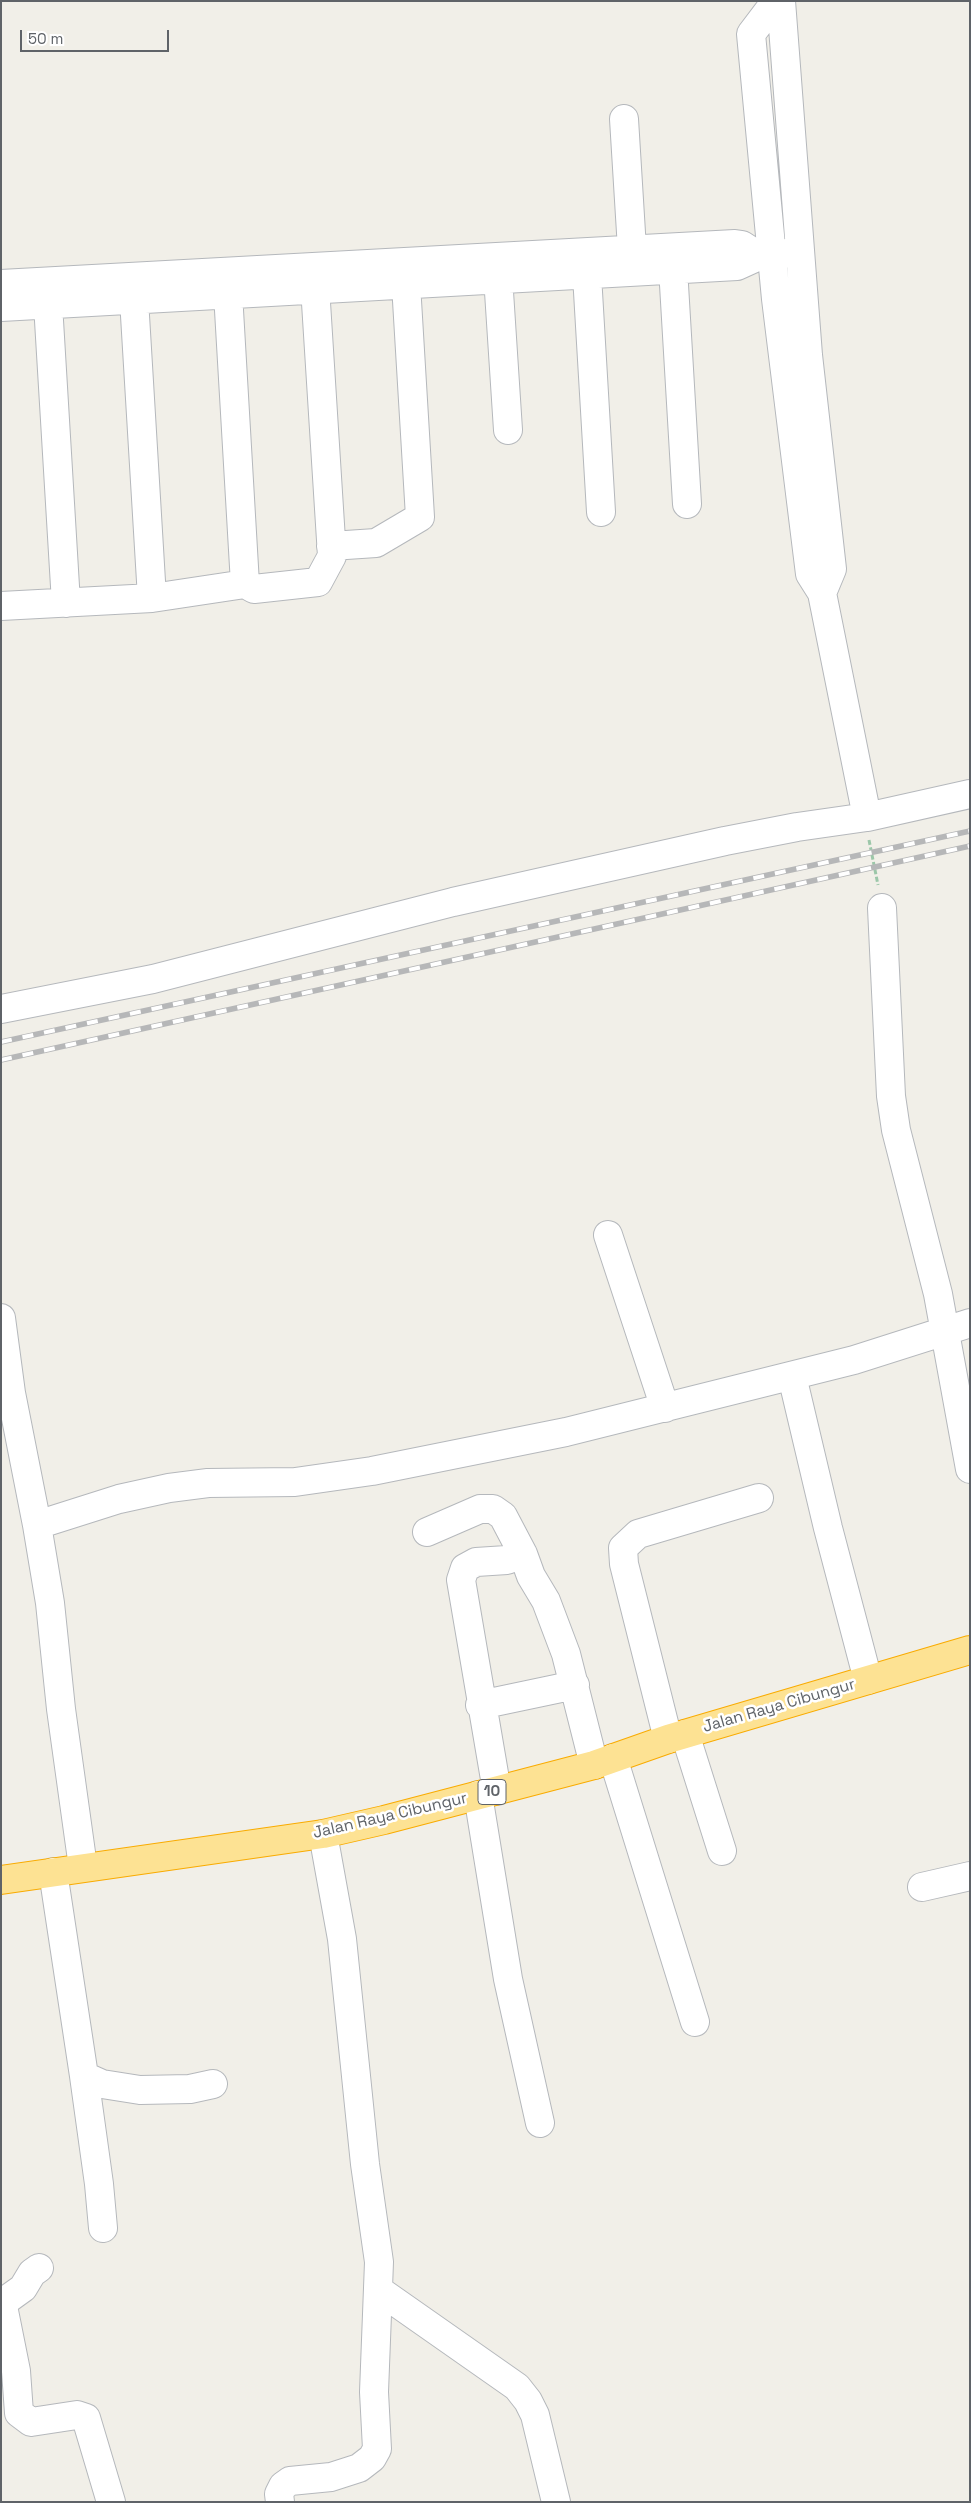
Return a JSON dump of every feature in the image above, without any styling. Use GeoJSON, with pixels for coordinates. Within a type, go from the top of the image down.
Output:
{"type":"FeatureCollection","features":[{"type":"Feature","properties":{"kind":"highway","name":"Jalan Raya Cibungur"},"geometry":{"type":"LineString","coordinates":[[1,1880],[323,1834],[604,1762],[676,1736],[970,1650]]}},
{"type":"Feature","properties":{"kind":"street"},"geometry":{"type":"LineString","coordinates":[[776,1],[751,34],[777,254],[808,355],[832,569],[822,593],[867,817]]}},
{"type":"Feature","properties":{"kind":"street"},"geometry":{"type":"LineString","coordinates":[[777,254],[796,180],[781,1]]}},
{"type":"Feature","properties":{"kind":"street"},"geometry":{"type":"LineString","coordinates":[[624,119],[632,249]]}},
{"type":"Feature","properties":{"kind":"street"},"geometry":{"type":"LineString","coordinates":[[315,278],[406,284],[498,268],[632,249],[672,258],[737,266],[777,254]]}},
{"type":"Feature","properties":{"kind":"street"},"geometry":{"type":"LineString","coordinates":[[1,284],[228,283],[498,268],[587,275],[672,258]]}},
{"type":"Feature","properties":{"kind":"street"},"geometry":{"type":"LineString","coordinates":[[672,258],[687,504]]}},
{"type":"Feature","properties":{"kind":"street"},"geometry":{"type":"LineString","coordinates":[[498,268],[508,430]]}},
{"type":"Feature","properties":{"kind":"street"},"geometry":{"type":"LineString","coordinates":[[587,275],[601,512]]}},
{"type":"Feature","properties":{"kind":"street"},"geometry":{"type":"LineString","coordinates":[[1,606],[152,598],[245,584],[254,589],[318,582],[332,556],[315,278]]}},
{"type":"Feature","properties":{"kind":"street"},"geometry":{"type":"LineString","coordinates":[[1,307],[134,300],[228,283]]}},
{"type":"Feature","properties":{"kind":"street"},"geometry":{"type":"LineString","coordinates":[[228,283],[245,584]]}},
{"type":"Feature","properties":{"kind":"street"},"geometry":{"type":"LineString","coordinates":[[331,546],[376,543],[420,516],[406,284]]}},
{"type":"Feature","properties":{"kind":"street"},"geometry":{"type":"LineString","coordinates":[[134,300],[152,598]]}},
{"type":"Feature","properties":{"kind":"street"},"geometry":{"type":"LineString","coordinates":[[48,304],[66,603]]}},
{"type":"Feature","properties":{"kind":"street"},"geometry":{"type":"LineString","coordinates":[[1,1009],[153,979],[453,902],[725,841],[797,827],[867,817],[970,794]]}},
{"type":"Feature","properties":{"kind":"street"},"geometry":{"type":"LineString","coordinates":[[882,908],[891,1096],[896,1130],[958,1326],[970,1469]]}},
{"type":"Feature","properties":{"kind":"street"},"geometry":{"type":"LineString","coordinates":[[608,1235],[665,1408]]}},
{"type":"Feature","properties":{"kind":"street"},"geometry":{"type":"LineString","coordinates":[[1,1318],[11,1393],[50,1602],[61,1709],[83,1867]]}},
{"type":"Feature","properties":{"kind":"street"},"geometry":{"type":"LineString","coordinates":[[37,1525],[119,1499],[169,1488],[208,1483],[295,1482],[404,1466],[665,1408],[792,1376],[854,1360],[958,1326]]}},
{"type":"Feature","properties":{"kind":"street"},"geometry":{"type":"LineString","coordinates":[[792,1376],[828,1528],[868,1680]]}},
{"type":"Feature","properties":{"kind":"street"},"geometry":{"type":"LineString","coordinates":[[722,1851],[676,1736],[624,1564],[623,1548],[638,1534],[759,1498]]}},
{"type":"Feature","properties":{"kind":"street"},"geometry":{"type":"LineString","coordinates":[[427,1532],[480,1509],[494,1509],[503,1516],[523,1554],[531,1576],[546,1601],[695,2022]]}},
{"type":"Feature","properties":{"kind":"street"},"geometry":{"type":"LineString","coordinates":[[523,1554],[507,1560],[476,1562],[465,1568],[461,1580],[480,1705],[508,1978],[540,2123]]}},
{"type":"Feature","properties":{"kind":"street"},"geometry":{"type":"LineString","coordinates":[[480,1705],[575,1686]]}},
{"type":"Feature","properties":{"kind":"street"},"geometry":{"type":"LineString","coordinates":[[280,2502],[279,2494],[283,2486],[290,2482],[331,2476],[359,2468],[372,2458],[377,2449],[374,2392],[380,2262],[365,2164],[342,1938],[323,1834]]}},
{"type":"Feature","properties":{"kind":"street"},"geometry":{"type":"LineString","coordinates":[[53,1872],[98,2176],[102,2228]]}},
{"type":"Feature","properties":{"kind":"street"},"geometry":{"type":"LineString","coordinates":[[922,1887],[970,1876]]}},
{"type":"Feature","properties":{"kind":"street"},"geometry":{"type":"LineString","coordinates":[[84,2076],[102,2084],[140,2090],[190,2089],[213,2084]]}},
{"type":"Feature","properties":{"kind":"street"},"geometry":{"type":"LineString","coordinates":[[39,2268],[32,2273],[23,2288],[3,2301],[16,2371],[19,2413],[31,2422],[77,2415],[86,2418],[111,2502]]}},
{"type":"Feature","properties":{"kind":"street"},"geometry":{"type":"LineString","coordinates":[[380,2291],[517,2387],[528,2401],[534,2416],[556,2502]]}},
{"type":"Feature","properties":{"kind":"path"},"geometry":{"type":"LineString","coordinates":[[867,817],[870,853],[875,867],[882,908]]}},
{"type":"Feature","properties":{"kind":"railway"},"geometry":{"type":"LineString","coordinates":[[1,1042],[970,831]]}},
{"type":"Feature","properties":{"kind":"railway"},"geometry":{"type":"LineString","coordinates":[[1,1060],[970,846]]}}]}
